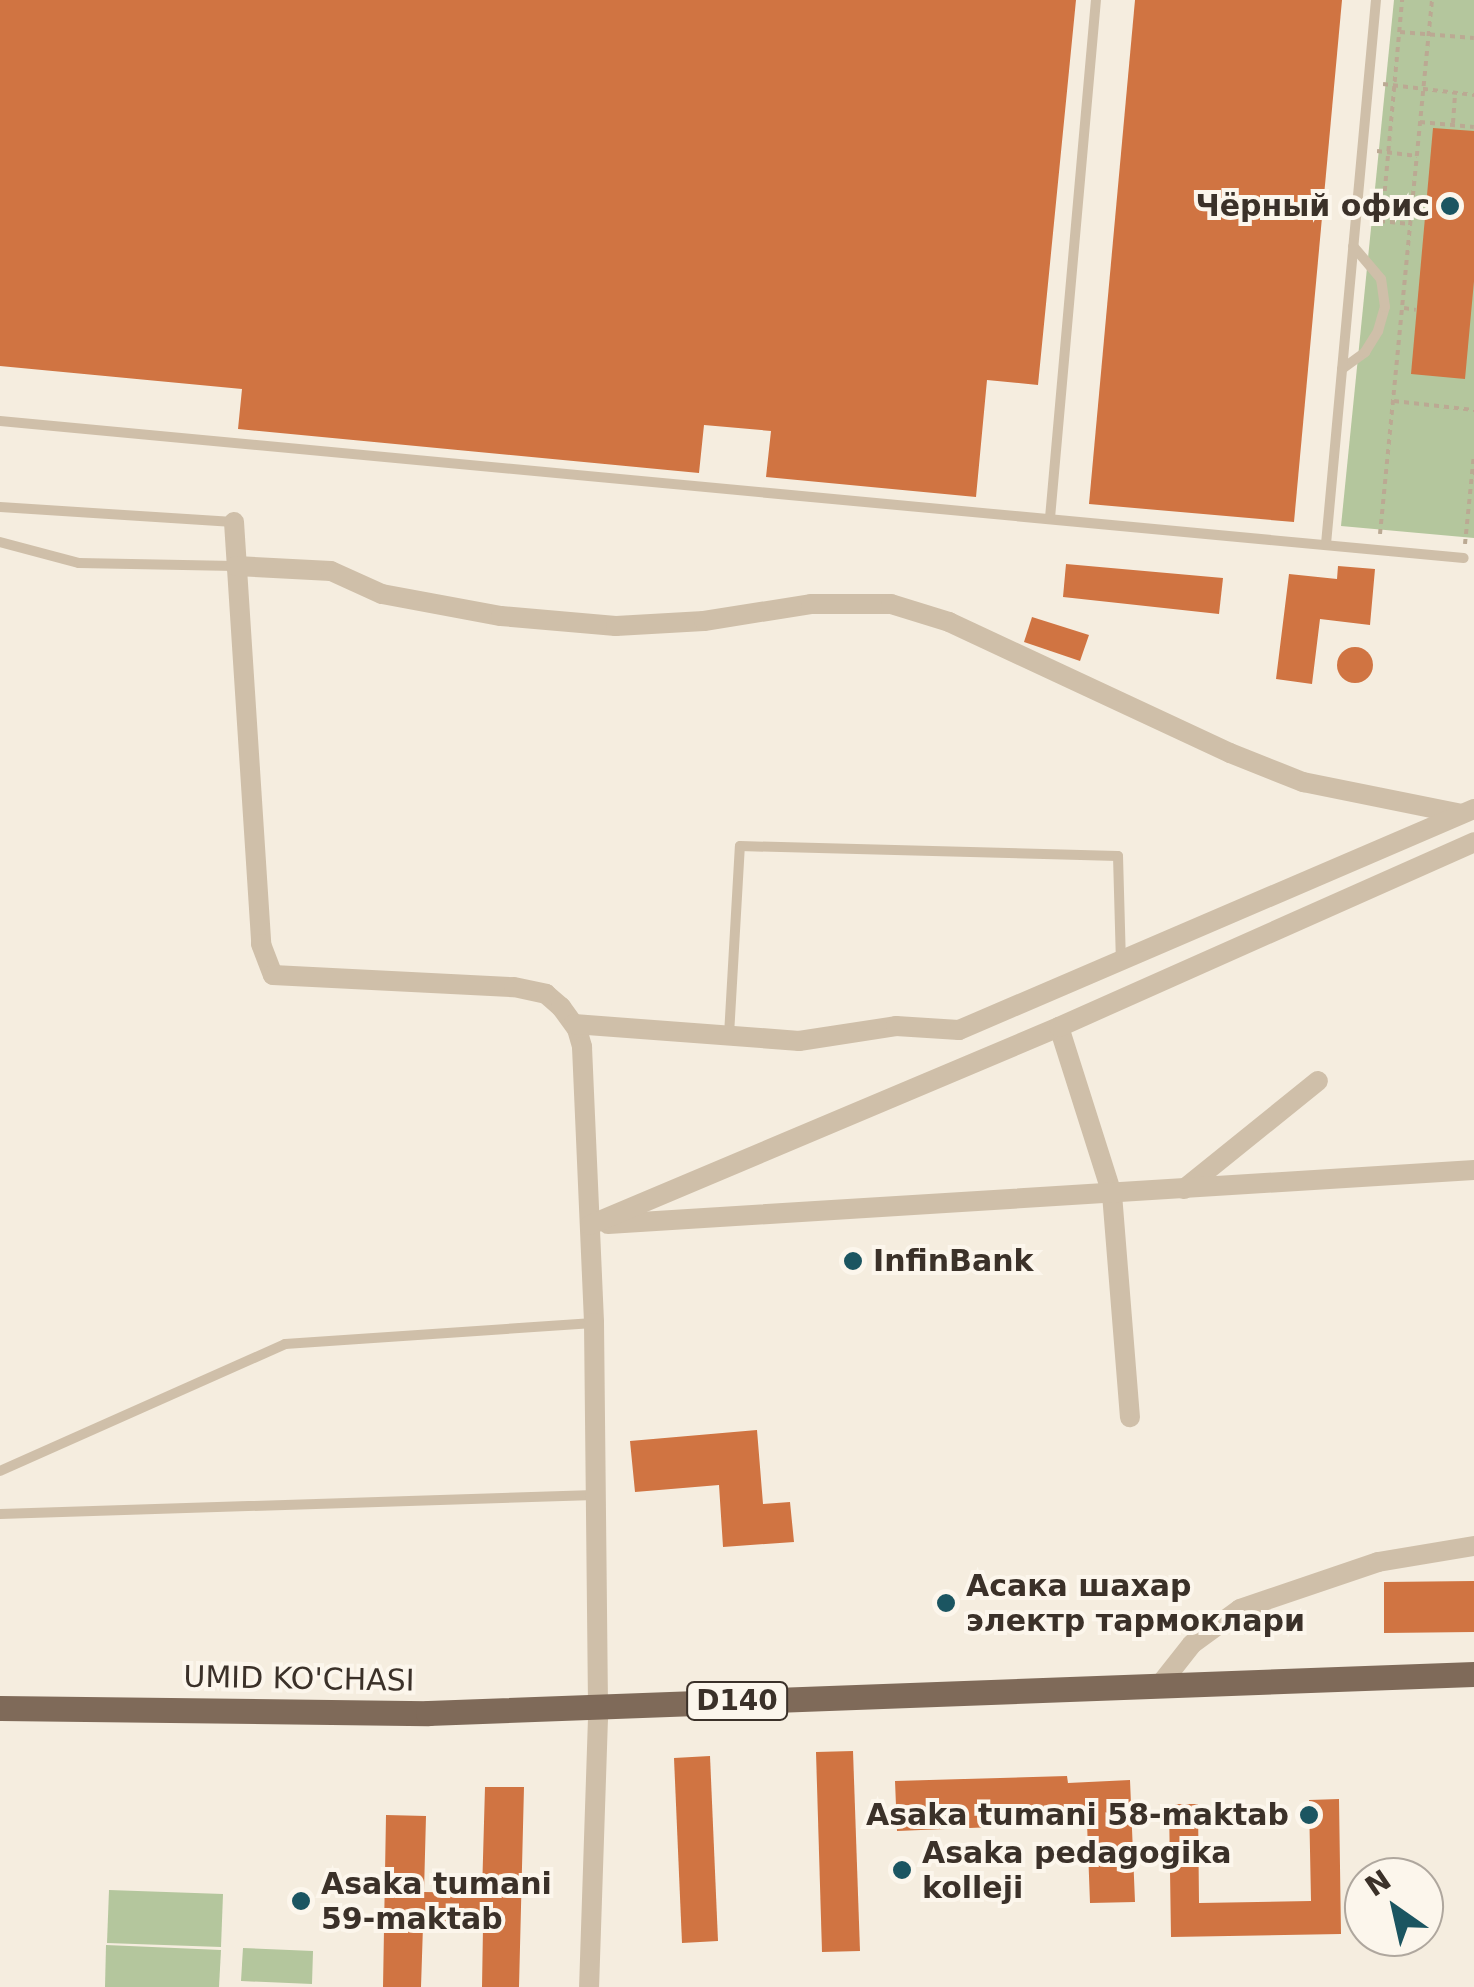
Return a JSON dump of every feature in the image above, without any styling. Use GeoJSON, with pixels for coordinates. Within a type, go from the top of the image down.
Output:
{"type":"FeatureCollection","features":[{"type":"Feature","properties":{"kind":"main road","name":"UMID KO'CHASI"},"geometry":{"type":"LineString","coordinates":[[0,1708],[428,1713],[1474,1674]]}},
{"type":"Feature","properties":{"kind":"street"},"geometry":{"type":"LineString","coordinates":[[234,522],[261,944],[273,974],[514,987],[546,994],[574,1024],[582,1047],[594,1323],[598,1706],[590,1987]]}},
{"type":"Feature","properties":{"kind":"street"},"geometry":{"type":"LineString","coordinates":[[236,566],[331,571],[382,594],[500,616],[616,626],[704,622],[812,604],[892,604],[949,622],[1230,754],[1303,782],[1468,811]]}},
{"type":"Feature","properties":{"kind":"street"},"geometry":{"type":"LineString","coordinates":[[574,1024],[799,1041],[896,1026],[959,1030],[1468,811]]}},
{"type":"Feature","properties":{"kind":"street"},"geometry":{"type":"LineString","coordinates":[[590,1225],[1058,1027],[1474,842]]}},
{"type":"Feature","properties":{"kind":"street"},"geometry":{"type":"LineString","coordinates":[[1058,1027],[1112,1194],[1130,1416]]}},
{"type":"Feature","properties":{"kind":"street"},"geometry":{"type":"LineString","coordinates":[[1184,1189],[1318,1081]]}},
{"type":"Feature","properties":{"kind":"street"},"geometry":{"type":"LineString","coordinates":[[590,1225],[1474,1170]]}},
{"type":"Feature","properties":{"kind":"street"},"geometry":{"type":"LineString","coordinates":[[1159,1686],[1192,1644],[1240,1609],[1378,1562],[1474,1546]]}},
{"type":"Feature","properties":{"kind":"lane"},"geometry":{"type":"LineString","coordinates":[[1050,518],[1096,0]]}},
{"type":"Feature","properties":{"kind":"lane"},"geometry":{"type":"LineString","coordinates":[[1326,544],[1376,0]]}},
{"type":"Feature","properties":{"kind":"lane"},"geometry":{"type":"LineString","coordinates":[[1342,370],[1365,352],[1378,331],[1384,306],[1381,279],[1353,246]]}},
{"type":"Feature","properties":{"kind":"lane"},"geometry":{"type":"LineString","coordinates":[[0,421],[1464,558]]}},
{"type":"Feature","properties":{"kind":"lane"},"geometry":{"type":"LineString","coordinates":[[0,508],[234,522]]}},
{"type":"Feature","properties":{"kind":"lane"},"geometry":{"type":"LineString","coordinates":[[0,542],[79,563],[236,566]]}},
{"type":"Feature","properties":{"kind":"lane"},"geometry":{"type":"LineString","coordinates":[[729,1036],[740,846],[1118,856],[1121,960]]}},
{"type":"Feature","properties":{"kind":"lane"},"geometry":{"type":"LineString","coordinates":[[0,1471],[285,1344],[594,1323]]}},
{"type":"Feature","properties":{"kind":"lane"},"geometry":{"type":"LineString","coordinates":[[0,1514],[595,1495]]}},
{"type":"Feature","properties":{"kind":"path"},"geometry":{"type":"LineString","coordinates":[[1382,221],[1402,0]]}},
{"type":"Feature","properties":{"kind":"path"},"geometry":{"type":"LineString","coordinates":[[1378,549],[1432,0]]}},
{"type":"Feature","properties":{"kind":"path"},"geometry":{"type":"LineString","coordinates":[[1400,32],[1474,38]]}},
{"type":"Feature","properties":{"kind":"path"},"geometry":{"type":"LineString","coordinates":[[1368,82],[1474,95]]}},
{"type":"Feature","properties":{"kind":"path"},"geometry":{"type":"LineString","coordinates":[[1453,125],[1455,92]]}},
{"type":"Feature","properties":{"kind":"path"},"geometry":{"type":"LineString","coordinates":[[1420,122],[1474,127]]}},
{"type":"Feature","properties":{"kind":"path"},"geometry":{"type":"LineString","coordinates":[[1362,149],[1417,156]]}},
{"type":"Feature","properties":{"kind":"path"},"geometry":{"type":"LineString","coordinates":[[1356,219],[1410,224]]}},
{"type":"Feature","properties":{"kind":"path"},"geometry":{"type":"LineString","coordinates":[[1393,401],[1474,410]]}},
{"type":"Feature","properties":{"kind":"path"},"geometry":{"type":"LineString","coordinates":[[1464,558],[1474,454]]}},
{"type":"Feature","properties":{"kind":"green space"},"geometry":{"type":"Polygon","coordinates":[[[1394,0],[1474,0],[1474,538],[1341,526],[1394,0]]]}},
{"type":"Feature","properties":{"kind":"green space"},"geometry":{"type":"Polygon","coordinates":[[[109,1890],[223,1894],[221,1947],[107,1943],[109,1890]]]}},
{"type":"Feature","properties":{"kind":"green space"},"geometry":{"type":"Polygon","coordinates":[[[106,1945],[221,1950],[219,1987],[105,1987],[106,1945]]]}},
{"type":"Feature","properties":{"kind":"green space"},"geometry":{"type":"Polygon","coordinates":[[[243,1948],[313,1951],[312,1984],[241,1981],[243,1948]]]}},
{"type":"Feature","properties":{"kind":"building"},"geometry":{"type":"Polygon","coordinates":[[[0,0],[1076,0],[1038,385],[987,380],[976,497],[766,477],[771,431],[704,425],[699,473],[238,429],[242,389],[0,366],[0,0]]]}},
{"type":"Feature","properties":{"kind":"building"},"geometry":{"type":"Polygon","coordinates":[[[1135,0],[1342,0],[1294,522],[1089,504],[1135,0]]]}},
{"type":"Feature","properties":{"kind":"building","name":"Чёрный офис"},"geometry":{"type":"Polygon","coordinates":[[[1433,128],[1474,131],[1474,281],[1465,379],[1411,374],[1433,128]]]}},
{"type":"Feature","properties":{"kind":"building"},"geometry":{"type":"Polygon","coordinates":[[[1066,564],[1223,578],[1219,614],[1063,597],[1066,564]]]}},
{"type":"Feature","properties":{"kind":"building"},"geometry":{"type":"Polygon","coordinates":[[[1338,566],[1375,569],[1370,625],[1320,619],[1312,684],[1276,679],[1289,574],[1337,579],[1338,566]]]}},
{"type":"Feature","properties":{"kind":"building"},"geometry":{"type":"Polygon","coordinates":[[[1032,617],[1089,635],[1080,661],[1024,642],[1032,617]]]}},
{"type":"Feature","properties":{"kind":"building"},"geometry":{"type":"Polygon","coordinates":[[[1355,647],[1368,652],[1373,665],[1368,678],[1355,683],[1342,678],[1337,665],[1342,652],[1355,647]]]}},
{"type":"Feature","properties":{"kind":"building"},"geometry":{"type":"Polygon","coordinates":[[[757,1430],[763,1504],[790,1502],[794,1542],[723,1547],[719,1485],[635,1492],[630,1441],[757,1430]]]}},
{"type":"Feature","properties":{"kind":"building"},"geometry":{"type":"Polygon","coordinates":[[[1474,1581],[1474,1632],[1384,1633],[1384,1582],[1474,1581]]]}},
{"type":"Feature","properties":{"kind":"building"},"geometry":{"type":"Polygon","coordinates":[[[853,1751],[860,1951],[822,1952],[816,1752],[853,1751]]]}},
{"type":"Feature","properties":{"kind":"building"},"geometry":{"type":"Polygon","coordinates":[[[710,1756],[718,1941],[682,1943],[674,1758],[710,1756]]]}},
{"type":"Feature","properties":{"kind":"building"},"geometry":{"type":"Polygon","coordinates":[[[1067,1776],[1068,1783],[1130,1780],[1135,1902],[1090,1903],[1087,1823],[897,1831],[895,1781],[1067,1776]]]}},
{"type":"Feature","properties":{"kind":"building"},"geometry":{"type":"Polygon","coordinates":[[[485,1787],[524,1787],[519,1987],[482,1987],[483,1927],[423,1926],[421,1987],[383,1987],[386,1815],[426,1816],[424,1892],[482,1893],[485,1787]]]}},
{"type":"Feature","properties":{"kind":"building"},"geometry":{"type":"Polygon","coordinates":[[[1339,1799],[1341,1934],[1171,1937],[1169,1804],[1198,1804],[1199,1903],[1311,1901],[1309,1800],[1339,1799]]]}},
{"type":"Feature","properties":{"kind":"place","name":"Чёрный офис"},"geometry":{"type":"Point","coordinates":[1450,206]}},
{"type":"Feature","properties":{"kind":"place","name":"InfinBank"},"geometry":{"type":"Point","coordinates":[853,1261]}},
{"type":"Feature","properties":{"kind":"place","name":"Асака шахар электр тармоклари"},"geometry":{"type":"Point","coordinates":[946,1603]}},
{"type":"Feature","properties":{"kind":"place","name":"Asaka tumani 58-maktab"},"geometry":{"type":"Point","coordinates":[1309,1815]}},
{"type":"Feature","properties":{"kind":"place","name":"Asaka pedagogika kolleji"},"geometry":{"type":"Point","coordinates":[902,1870]}},
{"type":"Feature","properties":{"kind":"place","name":"Asaka tumani 59-maktab"},"geometry":{"type":"Point","coordinates":[301,1901]}}]}
